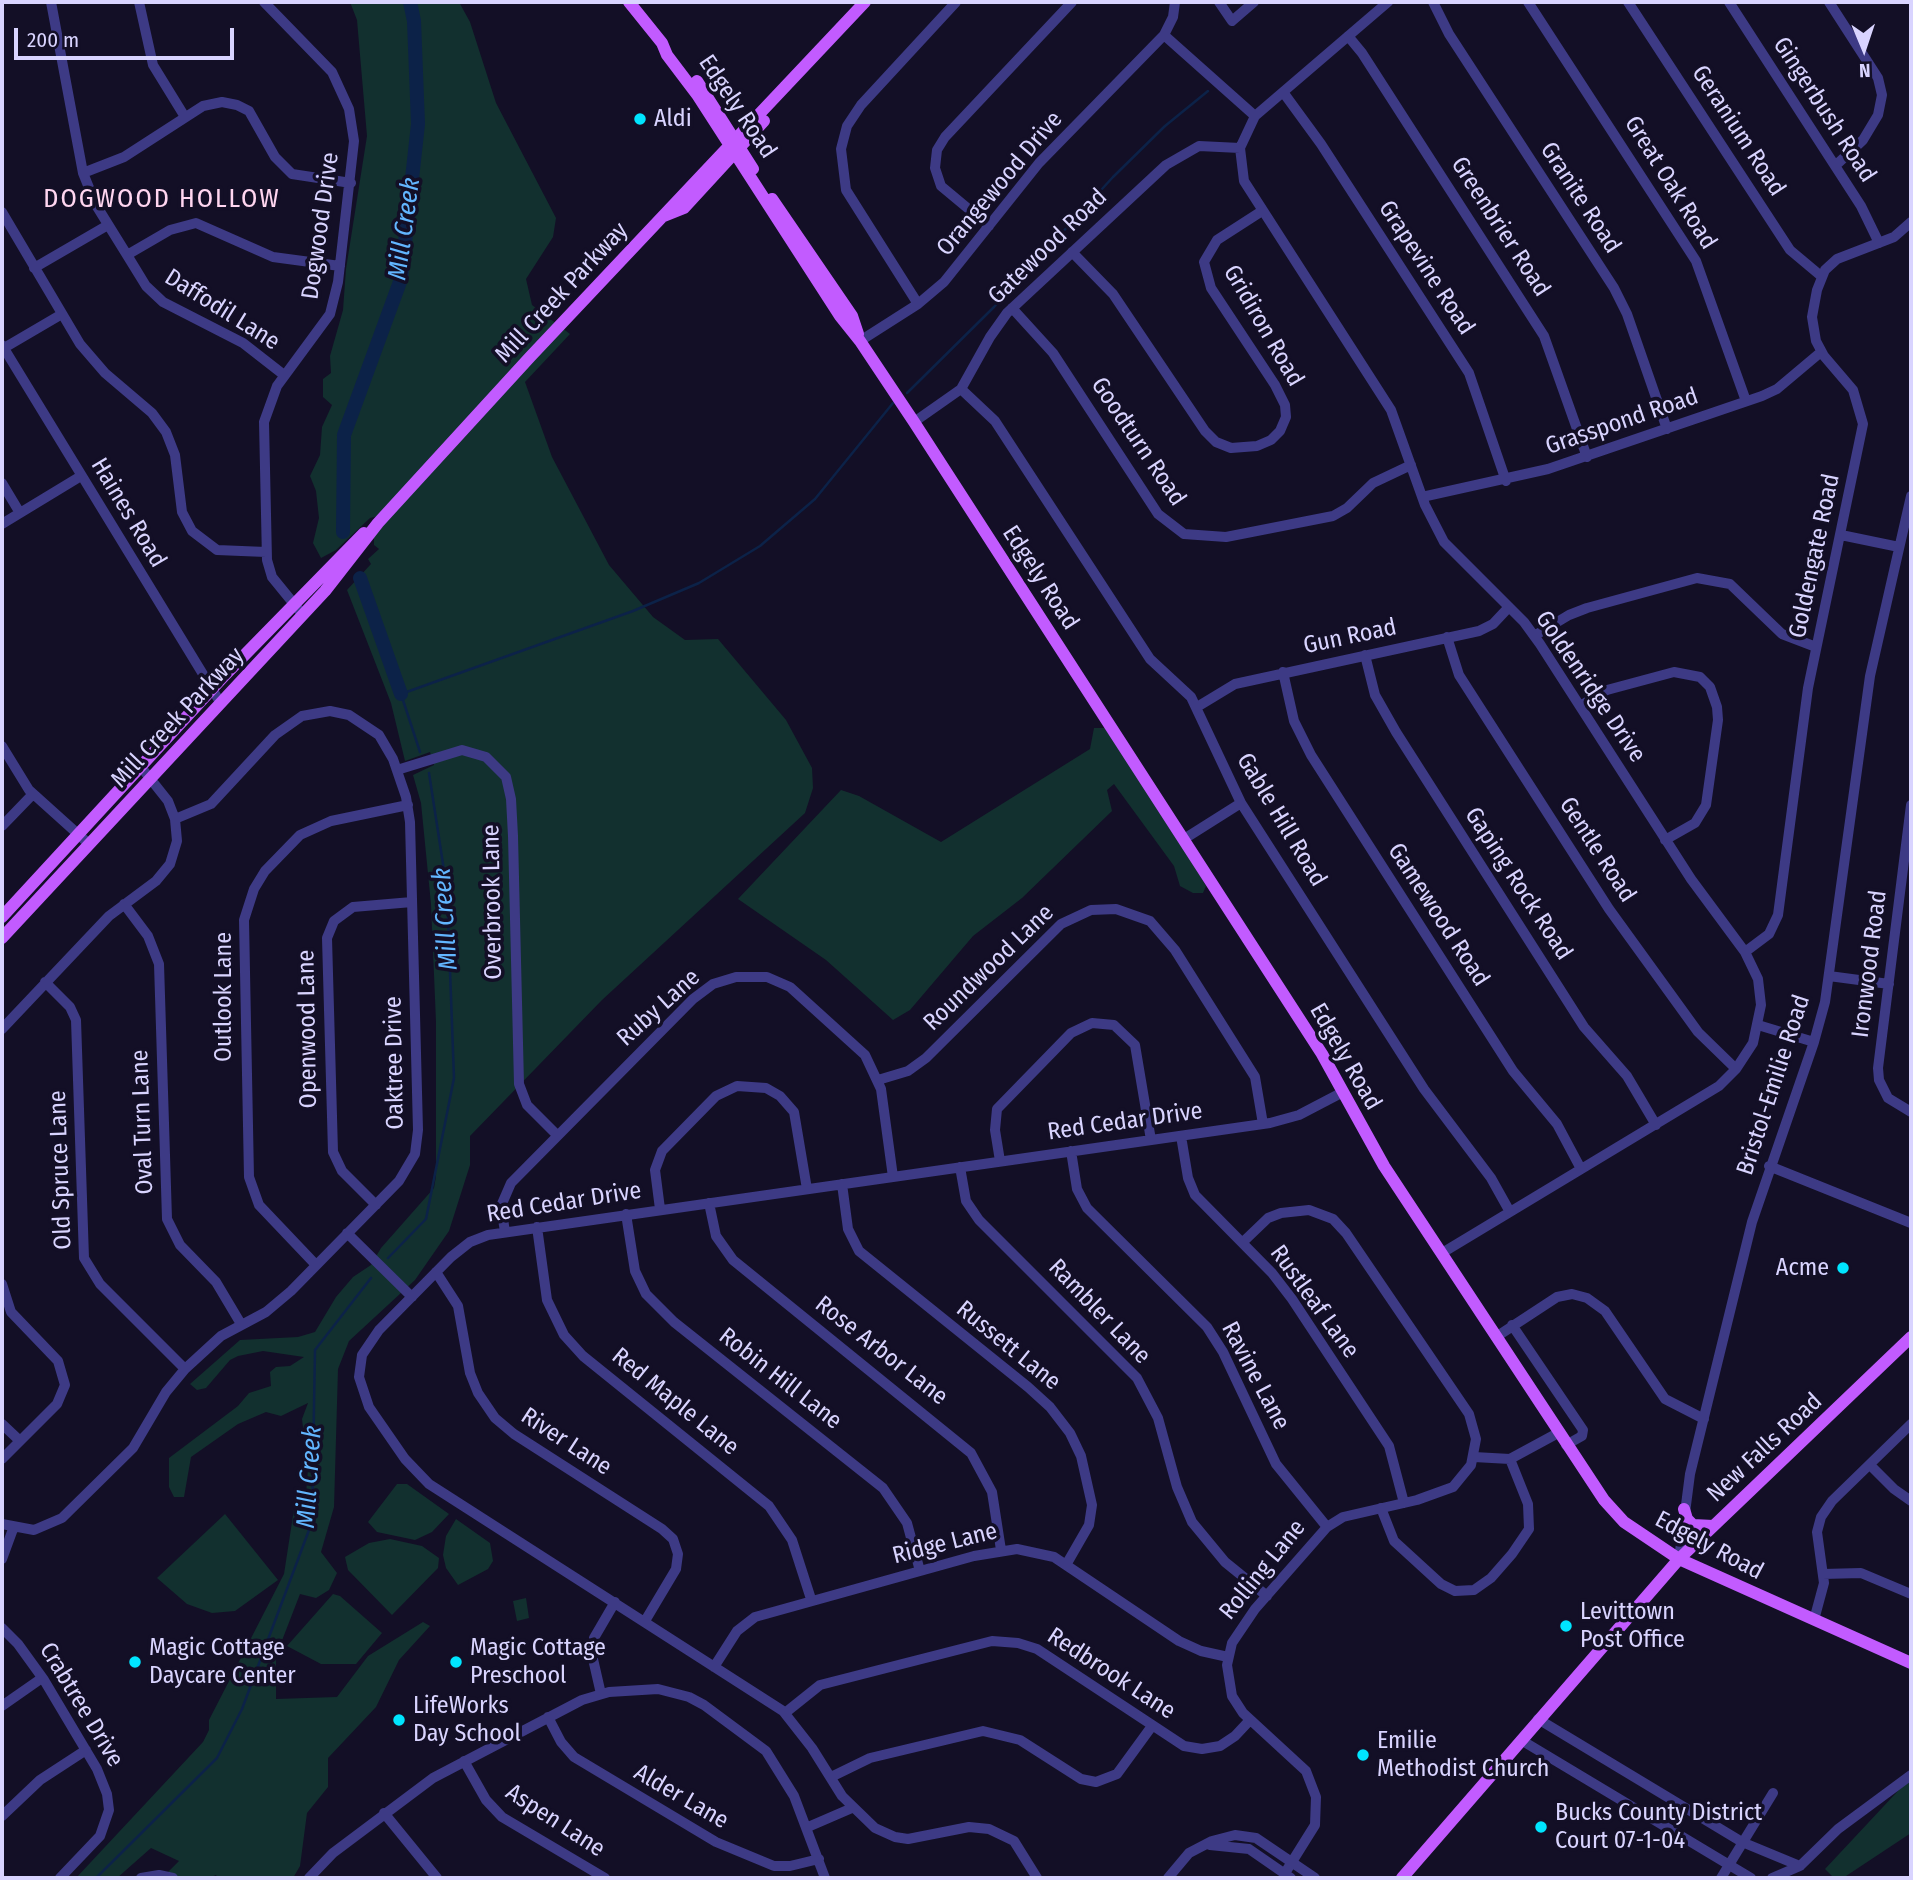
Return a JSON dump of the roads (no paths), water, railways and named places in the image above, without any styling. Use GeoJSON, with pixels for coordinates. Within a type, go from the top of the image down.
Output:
{"type":"FeatureCollection","features":[{"type":"Feature","properties":{"kind":"main road","name":"Edgely Road"},"geometry":{"type":"LineString","coordinates":[[629,2],[662,43],[678,56],[840,316],[914,422],[1184,839],[1343,1092],[1384,1166],[1604,1500],[1624,1522],[1679,1559],[1910,1663]]}},
{"type":"Feature","properties":{"kind":"main road","name":"Mill Creek Parkway"},"geometry":{"type":"LineString","coordinates":[[2,938],[303,615],[378,523],[664,217],[684,208],[802,67],[811,62],[865,2]]}},
{"type":"Feature","properties":{"kind":"main road","name":"Mill Creek Parkway"},"geometry":{"type":"LineString","coordinates":[[2,916],[293,604],[360,536],[378,523]]}},
{"type":"Feature","properties":{"kind":"main road","name":"New Falls Road"},"geometry":{"type":"LineString","coordinates":[[1402,1878],[1679,1559],[1911,1337]]}},
{"type":"Feature","properties":{"kind":"main road"},"geometry":{"type":"LineString","coordinates":[[1684,1509],[1687,1519],[1693,1525],[1713,1526]]}},
{"type":"Feature","properties":{"kind":"street","name":"Daffodil Lane"},"geometry":{"type":"LineString","coordinates":[[51,2],[83,173],[89,192],[107,225],[146,286],[163,302],[243,343],[284,375]]}},
{"type":"Feature","properties":{"kind":"street"},"geometry":{"type":"LineString","coordinates":[[139,2],[153,65],[185,117]]}},
{"type":"Feature","properties":{"kind":"street","name":"Dogwood Drive"},"geometry":{"type":"LineString","coordinates":[[264,2],[323,61],[340,86],[353,127],[351,183],[333,305],[325,325],[284,375],[272,396],[264,422],[266,552],[272,577],[303,615]]}},
{"type":"Feature","properties":{"kind":"street"},"geometry":{"type":"LineString","coordinates":[[918,304],[846,190],[841,149],[847,126],[861,105],[956,2]]}},
{"type":"Feature","properties":{"kind":"street"},"geometry":{"type":"LineString","coordinates":[[989,226],[941,186],[935,168],[937,150],[945,136],[1072,2]]}},
{"type":"Feature","properties":{"kind":"street","name":"Orangewood Drive"},"geometry":{"type":"LineString","coordinates":[[860,341],[918,304],[944,282],[1039,163],[1164,35],[1173,17],[1175,2]]}},
{"type":"Feature","properties":{"kind":"street"},"geometry":{"type":"LineString","coordinates":[[1220,2],[1232,21],[1254,2]]}},
{"type":"Feature","properties":{"kind":"street"},"geometry":{"type":"LineString","coordinates":[[1240,148],[1255,116],[1388,2]]}},
{"type":"Feature","properties":{"kind":"street","name":"Granite Road"},"geometry":{"type":"LineString","coordinates":[[1433,2],[1449,34],[1614,288],[1627,314],[1667,429]]}},
{"type":"Feature","properties":{"kind":"street","name":"Great Oak Road"},"geometry":{"type":"LineString","coordinates":[[1528,2],[1696,261],[1746,401]]}},
{"type":"Feature","properties":{"kind":"street","name":"Geranium Road"},"geometry":{"type":"LineString","coordinates":[[1628,2],[1790,250],[1821,276]]}},
{"type":"Feature","properties":{"kind":"street","name":"Gingerbush Road"},"geometry":{"type":"LineString","coordinates":[[1729,2],[1861,206],[1878,243]]}},
{"type":"Feature","properties":{"kind":"street"},"geometry":{"type":"LineString","coordinates":[[1829,2],[1878,78],[1882,94],[1878,115],[1863,140],[1835,166]]}},
{"type":"Feature","properties":{"kind":"street"},"geometry":{"type":"LineString","coordinates":[[1164,35],[1255,116]]}},
{"type":"Feature","properties":{"kind":"street","name":"Greenbrier Road"},"geometry":{"type":"LineString","coordinates":[[1348,36],[1544,336],[1587,457]]}},
{"type":"Feature","properties":{"kind":"street","name":"Grapevine Road"},"geometry":{"type":"LineString","coordinates":[[1283,92],[1321,144],[1469,373],[1506,481]]}},
{"type":"Feature","properties":{"kind":"street"},"geometry":{"type":"LineString","coordinates":[[83,173],[124,157],[210,104],[237,104],[257,122],[283,168],[298,176],[351,183]]}},
{"type":"Feature","properties":{"kind":"street","name":"Gatewood Road"},"geometry":{"type":"LineString","coordinates":[[914,422],[961,389],[990,337],[1012,308],[1178,156],[1199,146],[1240,148]]}},
{"type":"Feature","properties":{"kind":"street","name":"Goldenridge Drive"},"geometry":{"type":"LineString","coordinates":[[1240,148],[1244,181],[1391,410],[1422,497],[1444,542],[1534,636],[1665,840],[1745,952],[1760,989],[1758,1025],[1753,1043],[1736,1069],[1703,1097],[1442,1253]]}},
{"type":"Feature","properties":{"kind":"street","name":"Gridiron Road"},"geometry":{"type":"LineString","coordinates":[[1072,252],[1114,294],[1205,431],[1224,446],[1257,446],[1280,431],[1286,417],[1285,405],[1275,385],[1211,288],[1204,262],[1217,240],[1262,211]]}},
{"type":"Feature","properties":{"kind":"street"},"geometry":{"type":"LineString","coordinates":[[2,212],[62,314],[94,361],[152,412],[166,432],[175,455],[182,512],[192,531],[217,550],[266,552]]}},
{"type":"Feature","properties":{"kind":"street"},"geometry":{"type":"LineString","coordinates":[[1821,276],[1837,259],[1898,235],[1911,222]]}},
{"type":"Feature","properties":{"kind":"street"},"geometry":{"type":"LineString","coordinates":[[127,255],[170,230],[196,223],[273,257],[340,266]]}},
{"type":"Feature","properties":{"kind":"street"},"geometry":{"type":"LineString","coordinates":[[34,268],[107,225]]}},
{"type":"Feature","properties":{"kind":"street","name":"Goldengate Road"},"geometry":{"type":"LineString","coordinates":[[1745,952],[1769,934],[1778,915],[1804,712],[1860,446],[1862,416],[1853,390],[1821,352],[1812,328],[1821,276]]}},
{"type":"Feature","properties":{"kind":"street","name":"Goodturn Road"},"geometry":{"type":"LineString","coordinates":[[1012,308],[1053,353],[1158,514],[1184,534],[1226,537],[1333,516],[1347,508],[1373,483],[1411,465]]}},
{"type":"Feature","properties":{"kind":"street"},"geometry":{"type":"LineString","coordinates":[[3,346],[62,314]]}},
{"type":"Feature","properties":{"kind":"street","name":"Haines Road"},"geometry":{"type":"LineString","coordinates":[[3,346],[220,702]]}},
{"type":"Feature","properties":{"kind":"street","name":"Grasspond Road"},"geometry":{"type":"LineString","coordinates":[[1422,497],[1506,481],[1587,457],[1746,401],[1777,389],[1821,352]]}},
{"type":"Feature","properties":{"kind":"street","name":"Gable Hill Road"},"geometry":{"type":"LineString","coordinates":[[961,389],[995,421],[1150,659],[1185,690],[1197,707],[1241,803],[1424,1089],[1461,1142],[1483,1167],[1510,1212]]}},
{"type":"Feature","properties":{"kind":"street"},"geometry":{"type":"LineString","coordinates":[[2,524],[81,476]]}},
{"type":"Feature","properties":{"kind":"street"},"geometry":{"type":"LineString","coordinates":[[2,483],[20,513]]}},
{"type":"Feature","properties":{"kind":"street","name":"Bristol-Emilie Road"},"geometry":{"type":"LineString","coordinates":[[1679,1559],[1684,1509],[1752,1222],[1769,1166],[1814,1042],[1829,976],[1870,676],[1911,496]]}},
{"type":"Feature","properties":{"kind":"street"},"geometry":{"type":"LineString","coordinates":[[1840,534],[1899,547]]}},
{"type":"Feature","properties":{"kind":"street"},"geometry":{"type":"LineString","coordinates":[[1534,636],[1587,608],[1697,578],[1730,584],[1782,634],[1816,647]]}},
{"type":"Feature","properties":{"kind":"street","name":"Gun Road"},"geometry":{"type":"LineString","coordinates":[[1197,707],[1228,686],[1487,628],[1509,607]]}},
{"type":"Feature","properties":{"kind":"street","name":"Gentle Road"},"geometry":{"type":"LineString","coordinates":[[1447,637],[1459,675],[1609,909],[1698,1032],[1736,1069]]}},
{"type":"Feature","properties":{"kind":"street","name":"Gaping Rock Road"},"geometry":{"type":"LineString","coordinates":[[1365,655],[1375,695],[1396,732],[1584,1027],[1627,1076],[1656,1125]]}},
{"type":"Feature","properties":{"kind":"street","name":"Gamewood Road"},"geometry":{"type":"LineString","coordinates":[[1283,672],[1294,721],[1311,755],[1513,1071],[1557,1124],[1581,1169]]}},
{"type":"Feature","properties":{"kind":"street"},"geometry":{"type":"LineString","coordinates":[[1580,706],[1607,690],[1674,672],[1700,677],[1710,687],[1718,720],[1706,805],[1695,823],[1665,840]]}},
{"type":"Feature","properties":{"kind":"street","name":"Oaktree Drive"},"geometry":{"type":"LineString","coordinates":[[13,1529],[34,1530],[62,1518],[133,1448],[166,1392],[185,1369],[215,1340],[274,1306],[408,1170],[417,1143],[408,805],[397,771],[379,734],[362,720],[336,712],[310,713],[285,725],[211,804],[175,819]]}},
{"type":"Feature","properties":{"kind":"street"},"geometry":{"type":"LineString","coordinates":[[2,747],[33,794],[89,844]]}},
{"type":"Feature","properties":{"kind":"street","name":"Overbrook Lane"},"geometry":{"type":"LineString","coordinates":[[397,771],[462,750],[486,757],[506,777],[511,799],[513,836],[517,1073],[524,1100],[558,1135]]}},
{"type":"Feature","properties":{"kind":"street"},"geometry":{"type":"LineString","coordinates":[[2,1028],[124,904],[156,881],[170,863],[177,841],[175,819],[168,801],[141,767]]}},
{"type":"Feature","properties":{"kind":"street"},"geometry":{"type":"LineString","coordinates":[[2,826],[33,794]]}},
{"type":"Feature","properties":{"kind":"street"},"geometry":{"type":"LineString","coordinates":[[1184,839],[1241,803]]}},
{"type":"Feature","properties":{"kind":"street","name":"Outlook Lane"},"geometry":{"type":"LineString","coordinates":[[316,1265],[259,1205],[249,1177],[242,956],[244,920],[254,889],[265,871],[300,835],[331,821],[408,805]]}},
{"type":"Feature","properties":{"kind":"street","name":"Ironwood Road"},"geometry":{"type":"LineString","coordinates":[[1911,805],[1878,1076],[1888,1098],[1911,1112]]}},
{"type":"Feature","properties":{"kind":"street","name":"Openwood Lane"},"geometry":{"type":"LineString","coordinates":[[376,1205],[342,1171],[333,1152],[327,938],[334,921],[353,906],[412,902]]}},
{"type":"Feature","properties":{"kind":"street","name":"Oval Turn Lane"},"geometry":{"type":"LineString","coordinates":[[124,904],[148,936],[159,964],[167,1219],[180,1245],[216,1282],[241,1324]]}},
{"type":"Feature","properties":{"kind":"street","name":"Roundwood Lane"},"geometry":{"type":"LineString","coordinates":[[878,1080],[908,1071],[926,1058],[1061,924],[1091,910],[1116,909],[1150,921],[1175,950],[1255,1077],[1263,1124]]}},
{"type":"Feature","properties":{"kind":"street"},"geometry":{"type":"LineString","coordinates":[[1829,976],[1888,984]]}},
{"type":"Feature","properties":{"kind":"street","name":"Ruby Lane"},"geometry":{"type":"LineString","coordinates":[[505,1232],[500,1206],[506,1191],[558,1135],[704,990],[736,977],[767,977],[790,987],[865,1055],[878,1080],[893,1177]]}},
{"type":"Feature","properties":{"kind":"street","name":"Old Spruce Lane"},"geometry":{"type":"LineString","coordinates":[[46,982],[70,1007],[76,1020],[85,1258],[100,1284],[185,1369]]}},
{"type":"Feature","properties":{"kind":"street"},"geometry":{"type":"LineString","coordinates":[[1000,1161],[995,1130],[997,1109],[1071,1032],[1092,1023],[1114,1026],[1135,1045],[1151,1140]]}},
{"type":"Feature","properties":{"kind":"street"},"geometry":{"type":"LineString","coordinates":[[1758,1025],[1814,1042]]}},
{"type":"Feature","properties":{"kind":"street"},"geometry":{"type":"LineString","coordinates":[[660,1209],[655,1170],[662,1151],[716,1097],[737,1086],[766,1088],[780,1096],[794,1112],[807,1189]]}},
{"type":"Feature","properties":{"kind":"street","name":"Red Cedar Drive"},"geometry":{"type":"LineString","coordinates":[[1037,1878],[1020,1847],[997,1832],[969,1827],[920,1838],[895,1837],[875,1828],[852,1808],[785,1713],[429,1484],[415,1471],[382,1426],[360,1386],[362,1355],[370,1339],[436,1272],[470,1242],[505,1232],[1263,1124],[1299,1115],[1343,1092]]}},
{"type":"Feature","properties":{"kind":"street","name":"Rustleaf Lane"},"geometry":{"type":"LineString","coordinates":[[1181,1136],[1192,1189],[1292,1299],[1383,1435],[1394,1460],[1404,1503]]}},
{"type":"Feature","properties":{"kind":"street","name":"Ravine Lane"},"geometry":{"type":"LineString","coordinates":[[1071,1151],[1077,1189],[1087,1208],[1207,1327],[1223,1352],[1276,1464],[1327,1527]]}},
{"type":"Feature","properties":{"kind":"street"},"geometry":{"type":"LineString","coordinates":[[1769,1166],[1911,1223]]}},
{"type":"Feature","properties":{"kind":"street","name":"Rambler Lane"},"geometry":{"type":"LineString","coordinates":[[960,1167],[964,1194],[979,1220],[1137,1378],[1157,1418],[1177,1487],[1192,1522],[1225,1562],[1267,1596]]}},
{"type":"Feature","properties":{"kind":"street","name":"Russett Lane"},"geometry":{"type":"LineString","coordinates":[[842,1184],[848,1229],[859,1251],[1028,1387],[1050,1407],[1070,1433],[1081,1456],[1092,1505],[1089,1525],[1066,1565]]}},
{"type":"Feature","properties":{"kind":"street","name":"Rose Arbor Lane"},"geometry":{"type":"LineString","coordinates":[[709,1203],[716,1236],[733,1260],[971,1453],[992,1492],[1001,1550]]}},
{"type":"Feature","properties":{"kind":"street"},"geometry":{"type":"LineString","coordinates":[[1243,1242],[1268,1218],[1295,1210],[1316,1211],[1339,1224],[1469,1414],[1476,1439],[1474,1457],[1510,1459],[1558,1433]]}},
{"type":"Feature","properties":{"kind":"street","name":"Robin Hill Lane"},"geometry":{"type":"LineString","coordinates":[[626,1214],[635,1271],[646,1294],[674,1322],[883,1488],[907,1523],[920,1571]]}},
{"type":"Feature","properties":{"kind":"street","name":"Red Maple Lane"},"geometry":{"type":"LineString","coordinates":[[537,1227],[547,1300],[564,1335],[583,1356],[769,1506],[792,1540],[811,1599]]}},
{"type":"Feature","properties":{"kind":"street"},"geometry":{"type":"LineString","coordinates":[[347,1233],[412,1297]]}},
{"type":"Feature","properties":{"kind":"street","name":"River Lane"},"geometry":{"type":"LineString","coordinates":[[436,1272],[458,1306],[472,1381],[495,1418],[514,1434],[662,1529],[673,1539],[678,1554],[676,1569],[645,1621]]}},
{"type":"Feature","properties":{"kind":"street"},"geometry":{"type":"LineString","coordinates":[[2,1284],[6,1302],[18,1322],[58,1361],[65,1378],[64,1391],[57,1404],[2,1459]]}},
{"type":"Feature","properties":{"kind":"street"},"geometry":{"type":"LineString","coordinates":[[1496,1337],[1557,1297],[1572,1294],[1587,1298],[1605,1311],[1665,1399],[1704,1419]]}},
{"type":"Feature","properties":{"kind":"street"},"geometry":{"type":"LineString","coordinates":[[1512,1325],[1583,1430],[1582,1436],[1566,1446]]}},
{"type":"Feature","properties":{"kind":"street"},"geometry":{"type":"LineString","coordinates":[[2,1424],[20,1441]]}},
{"type":"Feature","properties":{"kind":"street"},"geometry":{"type":"LineString","coordinates":[[1814,1620],[1821,1598],[1824,1574],[1817,1532],[1821,1517],[1832,1501],[1911,1424]]}},
{"type":"Feature","properties":{"kind":"street","name":"Rolling Lane"},"geometry":{"type":"LineString","coordinates":[[1288,1876],[1315,1825],[1317,1808],[1310,1779],[1298,1762],[1250,1720],[1232,1696],[1227,1674],[1232,1643],[1244,1623],[1327,1527],[1343,1517],[1404,1503],[1453,1487],[1464,1478],[1474,1457]]}},
{"type":"Feature","properties":{"kind":"street"},"geometry":{"type":"LineString","coordinates":[[1381,1508],[1390,1535],[1402,1550],[1448,1588],[1462,1592],[1474,1590],[1483,1585],[1513,1554],[1529,1529],[1528,1504],[1510,1459]]}},
{"type":"Feature","properties":{"kind":"street"},"geometry":{"type":"LineString","coordinates":[[1870,1465],[1894,1489],[1911,1501]]}},
{"type":"Feature","properties":{"kind":"street"},"geometry":{"type":"LineString","coordinates":[[2,1524],[13,1529],[2,1559]]}},
{"type":"Feature","properties":{"kind":"street","name":"Ridge Lane"},"geometry":{"type":"LineString","coordinates":[[714,1667],[744,1624],[768,1612],[1001,1550],[1017,1549],[1041,1552],[1066,1565],[1179,1641],[1201,1651],[1228,1657]]}},
{"type":"Feature","properties":{"kind":"street"},"geometry":{"type":"LineString","coordinates":[[1824,1574],[1861,1573],[1911,1594]]}},
{"type":"Feature","properties":{"kind":"street"},"geometry":{"type":"LineString","coordinates":[[601,1694],[593,1659],[594,1638],[615,1602]]}},
{"type":"Feature","properties":{"kind":"street","name":"Crabtree Drive"},"geometry":{"type":"LineString","coordinates":[[2,1628],[18,1644],[42,1678],[104,1781],[109,1810],[99,1839],[60,1878]]}},
{"type":"Feature","properties":{"kind":"street","name":"Redbrook Lane"},"geometry":{"type":"LineString","coordinates":[[785,1713],[820,1685],[974,1643],[1003,1641],[1027,1645],[1049,1656],[1184,1746],[1202,1749],[1227,1742],[1250,1720]]}},
{"type":"Feature","properties":{"kind":"street"},"geometry":{"type":"LineString","coordinates":[[2,1706],[42,1678]]}},
{"type":"Feature","properties":{"kind":"street"},"geometry":{"type":"LineString","coordinates":[[309,1878],[333,1853],[384,1813],[433,1778],[464,1761],[548,1717],[601,1694],[658,1689],[689,1697],[704,1705],[766,1751],[788,1784],[808,1827],[825,1878]]}},
{"type":"Feature","properties":{"kind":"street","name":"Alder Lane"},"geometry":{"type":"LineString","coordinates":[[548,1717],[561,1742],[574,1757],[716,1842],[774,1866],[790,1866],[819,1859]]}},
{"type":"Feature","properties":{"kind":"street"},"geometry":{"type":"LineString","coordinates":[[1538,1719],[1742,1842],[1800,1866]]}},
{"type":"Feature","properties":{"kind":"street"},"geometry":{"type":"LineString","coordinates":[[831,1777],[870,1758],[983,1731],[1020,1740],[1081,1779],[1096,1782],[1117,1774],[1152,1726]]}},
{"type":"Feature","properties":{"kind":"street"},"geometry":{"type":"LineString","coordinates":[[1521,1740],[1751,1878]]}},
{"type":"Feature","properties":{"kind":"street"},"geometry":{"type":"LineString","coordinates":[[2,1816],[40,1780],[86,1750]]}},
{"type":"Feature","properties":{"kind":"street","name":"Aspen Lane"},"geometry":{"type":"LineString","coordinates":[[464,1761],[486,1800],[502,1817],[604,1878]]}},
{"type":"Feature","properties":{"kind":"street"},"geometry":{"type":"LineString","coordinates":[[1772,1878],[1800,1866],[1838,1829],[1911,1775]]}},
{"type":"Feature","properties":{"kind":"street"},"geometry":{"type":"LineString","coordinates":[[1721,1878],[1773,1793]]}},
{"type":"Feature","properties":{"kind":"street"},"geometry":{"type":"LineString","coordinates":[[808,1827],[852,1808]]}},
{"type":"Feature","properties":{"kind":"street"},"geometry":{"type":"LineString","coordinates":[[384,1813],[437,1878]]}},
{"type":"Feature","properties":{"kind":"street"},"geometry":{"type":"LineString","coordinates":[[1168,1878],[1181,1860],[1227,1836],[1249,1836],[1267,1844],[1311,1877]]}},
{"type":"Feature","properties":{"kind":"street"},"geometry":{"type":"LineString","coordinates":[[1196,1850],[1211,1845],[1235,1846],[1254,1852],[1288,1876]]}},
{"type":"Feature","properties":{"kind":"street"},"geometry":{"type":"LineString","coordinates":[[141,1878],[159,1875],[173,1878]]}},
{"type":"Feature","properties":{"kind":"waterway","name":"Mill Creek"},"geometry":{"type":"LineString","coordinates":[[343,532],[344,435],[401,279],[418,124],[414,21],[410,2]]}},
{"type":"Feature","properties":{"kind":"waterway"},"geometry":{"type":"LineString","coordinates":[[907,393],[994,307],[1113,177],[1165,126],[1208,91]]}},
{"type":"Feature","properties":{"kind":"waterway"},"geometry":{"type":"LineString","coordinates":[[420,752],[401,694],[633,611],[699,583],[760,546],[815,499],[893,403]]}},
{"type":"Feature","properties":{"kind":"waterway","name":"Mill Creek"},"geometry":{"type":"LineString","coordinates":[[360,578],[401,694]]}},
{"type":"Feature","properties":{"kind":"waterway","name":"Mill Creek"},"geometry":{"type":"LineString","coordinates":[[388,1258],[426,1219],[454,1078],[447,890],[429,773]]}},
{"type":"Feature","properties":{"kind":"waterway","name":"Mill Creek"},"geometry":{"type":"LineString","coordinates":[[96,1878],[217,1758],[242,1709],[312,1522],[315,1350],[371,1278]]}},
{"type":"Feature","properties":{"kind":"place","name":"Aldi"},"geometry":{"type":"Point","coordinates":[640,119]}},
{"type":"Feature","properties":{"kind":"place","name":"Acme"},"geometry":{"type":"Point","coordinates":[1843,1268]}},
{"type":"Feature","properties":{"kind":"place","name":"Levittown Post Office"},"geometry":{"type":"Point","coordinates":[1566,1626]}},
{"type":"Feature","properties":{"kind":"place","name":"Magic Cottage Daycare Center"},"geometry":{"type":"Point","coordinates":[135,1662]}},
{"type":"Feature","properties":{"kind":"place","name":"Magic Cottage Preschool"},"geometry":{"type":"Point","coordinates":[456,1662]}},
{"type":"Feature","properties":{"kind":"place","name":"LifeWorks Day School"},"geometry":{"type":"Point","coordinates":[399,1720]}},
{"type":"Feature","properties":{"kind":"place","name":"Emilie Methodist Church"},"geometry":{"type":"Point","coordinates":[1363,1755]}},
{"type":"Feature","properties":{"kind":"place","name":"Bucks County District Court 07-1-04"},"geometry":{"type":"Point","coordinates":[1541,1827]}},
{"type":"Feature","properties":{"kind":"district","name":"DOGWOOD HOLLOW"},"geometry":{"type":"Point","coordinates":[162,200]}}]}
